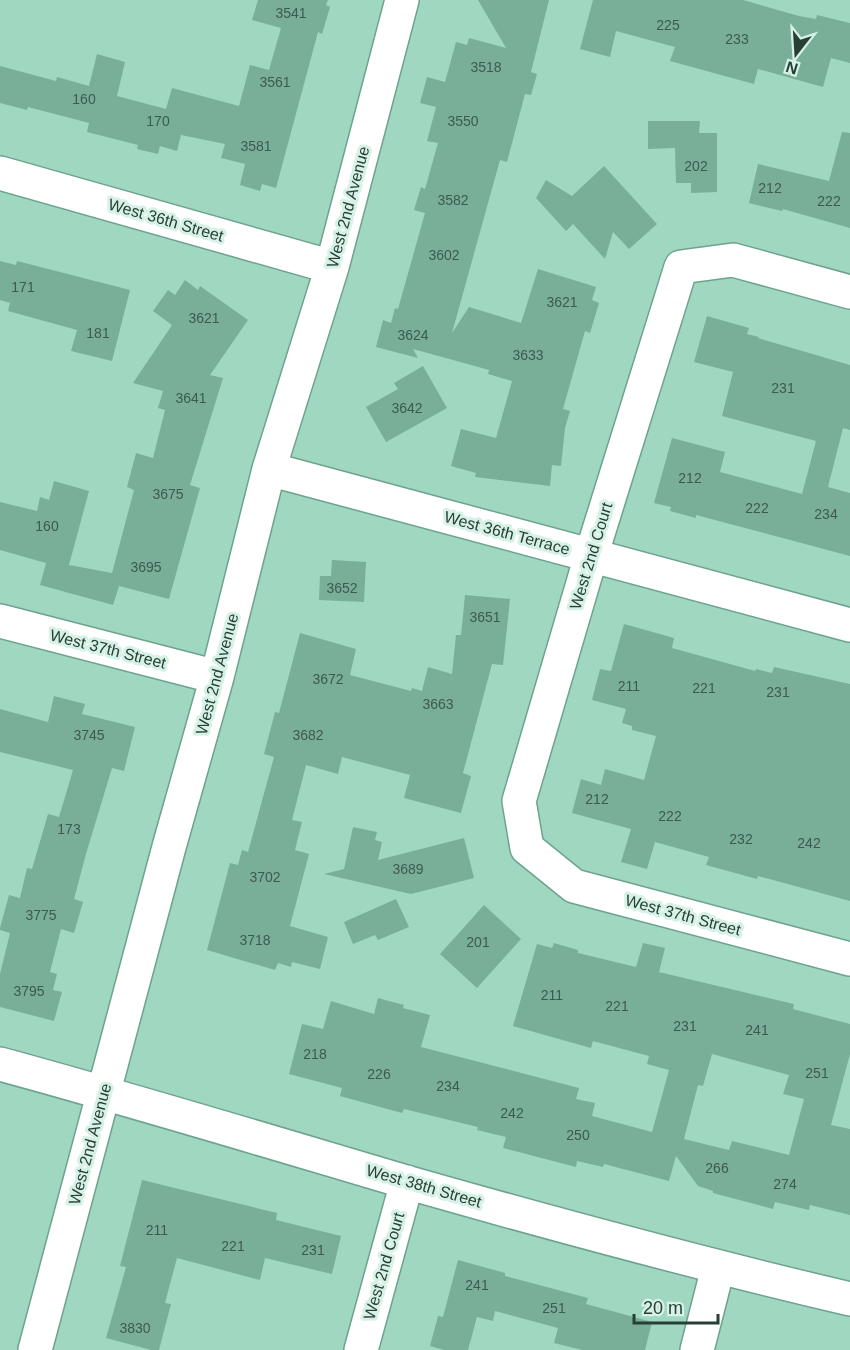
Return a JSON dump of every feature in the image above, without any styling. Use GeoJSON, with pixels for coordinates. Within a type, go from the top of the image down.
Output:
{"type":"FeatureCollection","features":[{"type":"Feature","properties":{"kind":"street","name":"West 2nd Avenue"},"geometry":{"type":"LineString","coordinates":[[35,1350],[217,677],[269,469],[332,267],[402,0]]}},
{"type":"Feature","properties":{"kind":"street","name":"West 36th Street"},"geometry":{"type":"LineString","coordinates":[[0,173],[332,267]]}},
{"type":"Feature","properties":{"kind":"street","name":"West 2nd Court"},"geometry":{"type":"LineString","coordinates":[[527,848],[519,801],[591,556],[681,267],[733,261],[850,292]]}},
{"type":"Feature","properties":{"kind":"street","name":"West 36th Terrace"},"geometry":{"type":"LineString","coordinates":[[269,469],[850,625]]}},
{"type":"Feature","properties":{"kind":"street","name":"West 37th Street"},"geometry":{"type":"LineString","coordinates":[[0,621],[217,677]]}},
{"type":"Feature","properties":{"kind":"street","name":"West 37th Street"},"geometry":{"type":"LineString","coordinates":[[527,848],[574,886],[850,959]]}},
{"type":"Feature","properties":{"kind":"street","name":"West 38th Street"},"geometry":{"type":"LineString","coordinates":[[0,1064],[407,1182],[718,1268],[850,1299]]}},
{"type":"Feature","properties":{"kind":"street","name":"West 2nd Court"},"geometry":{"type":"LineString","coordinates":[[361,1350],[407,1182]]}},
{"type":"Feature","properties":{"kind":"street"},"geometry":{"type":"LineString","coordinates":[[697,1350],[718,1268]]}},
{"type":"Feature","properties":{"kind":"building"},"geometry":{"type":"Polygon","coordinates":[[[258,0],[328,0],[326,5],[330,7],[322,34],[318,32],[276,188],[262,184],[260,191],[240,185],[245,164],[221,158],[225,144],[181,135],[177,151],[160,146],[158,154],[137,149],[138,145],[87,132],[89,123],[28,107],[27,110],[0,103],[0,66],[56,81],[57,77],[89,86],[97,54],[125,62],[117,96],[166,109],[172,88],[239,106],[250,65],[269,70],[281,28],[252,20],[258,0]]]}},
{"type":"Feature","properties":{"kind":"building"},"geometry":{"type":"Polygon","coordinates":[[[478,0],[549,0],[531,72],[537,74],[531,95],[525,94],[507,162],[500,160],[452,333],[469,307],[521,323],[538,269],[596,287],[592,300],[599,303],[590,333],[585,331],[563,409],[570,411],[565,428],[561,466],[552,465],[550,486],[475,477],[476,473],[451,466],[461,429],[496,438],[512,381],[488,374],[489,370],[413,349],[418,358],[376,347],[383,320],[391,323],[395,308],[398,309],[425,213],[414,210],[421,187],[425,189],[438,143],[427,141],[436,107],[420,103],[427,77],[445,82],[456,42],[467,45],[469,38],[506,48],[478,0]]]}},
{"type":"Feature","properties":{"kind":"building"},"geometry":{"type":"Polygon","coordinates":[[[593,0],[743,0],[799,16],[816,19],[817,15],[850,23],[850,63],[831,58],[823,87],[758,69],[754,84],[670,61],[675,47],[616,31],[610,57],[580,49],[593,0]]]}},
{"type":"Feature","properties":{"kind":"building"},"geometry":{"type":"Polygon","coordinates":[[[648,121],[700,121],[699,133],[717,133],[717,192],[691,193],[691,183],[676,183],[675,148],[648,149],[648,121]]]}},
{"type":"Feature","properties":{"kind":"building"},"geometry":{"type":"Polygon","coordinates":[[[842,132],[850,133],[850,228],[783,209],[782,211],[749,203],[758,164],[829,181],[842,132]]]}},
{"type":"Feature","properties":{"kind":"building"},"geometry":{"type":"Polygon","coordinates":[[[604,166],[657,224],[629,249],[613,232],[605,259],[573,224],[566,231],[536,198],[546,180],[572,196],[604,166]]]}},
{"type":"Feature","properties":{"kind":"building"},"geometry":{"type":"Polygon","coordinates":[[[0,261],[16,265],[17,261],[130,290],[112,361],[71,351],[77,330],[8,311],[10,303],[0,300],[0,261]]]}},
{"type":"Feature","properties":{"kind":"building"},"geometry":{"type":"Polygon","coordinates":[[[185,280],[198,290],[200,286],[248,320],[210,375],[223,378],[190,485],[200,488],[169,599],[119,586],[113,605],[40,585],[46,563],[0,550],[0,502],[37,511],[40,497],[49,500],[54,481],[89,491],[69,565],[112,573],[134,490],[127,487],[136,453],[153,458],[165,410],[158,408],[163,391],[133,383],[172,325],[153,311],[168,290],[175,295],[185,280]]]}},
{"type":"Feature","properties":{"kind":"building"},"geometry":{"type":"Polygon","coordinates":[[[707,316],[749,328],[747,334],[758,338],[850,365],[850,430],[843,428],[828,487],[850,493],[850,556],[696,515],[696,518],[670,511],[671,507],[654,503],[672,438],[725,452],[720,472],[802,494],[816,441],[722,416],[733,372],[694,362],[707,316]]]}},
{"type":"Feature","properties":{"kind":"building"},"geometry":{"type":"Polygon","coordinates":[[[423,366],[447,408],[386,442],[366,407],[398,389],[394,383],[423,366]]]}},
{"type":"Feature","properties":{"kind":"building"},"geometry":{"type":"Polygon","coordinates":[[[332,560],[366,562],[364,602],[319,600],[320,576],[331,576],[332,560]]]}},
{"type":"Feature","properties":{"kind":"building"},"geometry":{"type":"Polygon","coordinates":[[[465,595],[510,599],[503,665],[492,664],[463,773],[471,776],[461,813],[404,798],[410,775],[342,757],[338,774],[306,765],[292,820],[302,822],[295,850],[309,854],[290,926],[328,937],[320,969],[292,962],[291,967],[278,963],[275,970],[207,950],[230,863],[238,865],[242,850],[248,852],[274,757],[264,754],[275,712],[279,713],[300,633],[356,649],[350,675],[411,691],[412,688],[422,691],[428,667],[452,674],[456,635],[461,635],[465,595]]]}},
{"type":"Feature","properties":{"kind":"building"},"geometry":{"type":"Polygon","coordinates":[[[624,624],[674,638],[672,648],[755,671],[756,669],[772,673],[774,667],[850,684],[850,901],[758,876],[757,879],[706,865],[709,857],[655,842],[647,869],[621,862],[631,829],[572,813],[581,779],[601,785],[605,769],[644,780],[656,736],[632,730],[632,726],[622,723],[626,709],[592,700],[600,669],[611,671],[624,624]]]}},
{"type":"Feature","properties":{"kind":"building"},"geometry":{"type":"Polygon","coordinates":[[[54,696],[85,704],[82,714],[135,727],[124,771],[112,768],[86,854],[74,899],[83,902],[74,933],[61,929],[50,972],[57,974],[53,990],[62,992],[54,1021],[0,1007],[0,974],[10,933],[0,928],[9,895],[20,898],[27,868],[32,869],[48,814],[59,817],[73,770],[0,752],[0,709],[48,722],[54,696]]]}},
{"type":"Feature","properties":{"kind":"building"},"geometry":{"type":"Polygon","coordinates":[[[353,827],[377,832],[375,840],[382,842],[378,860],[464,838],[474,878],[411,894],[324,874],[344,869],[353,827]]]}},
{"type":"Feature","properties":{"kind":"building"},"geometry":{"type":"Polygon","coordinates":[[[396,899],[409,927],[378,940],[375,935],[353,944],[344,922],[396,899]]]}},
{"type":"Feature","properties":{"kind":"building"},"geometry":{"type":"Polygon","coordinates":[[[484,905],[521,939],[477,988],[440,954],[484,905]]]}},
{"type":"Feature","properties":{"kind":"building"},"geometry":{"type":"Polygon","coordinates":[[[554,943],[578,950],[578,953],[636,967],[643,943],[665,948],[659,972],[794,1004],[793,1009],[850,1024],[850,1054],[831,1125],[850,1129],[850,1215],[810,1205],[809,1210],[775,1202],[773,1209],[713,1193],[713,1191],[698,1186],[676,1156],[669,1181],[604,1164],[603,1167],[577,1161],[576,1167],[503,1148],[506,1137],[477,1130],[478,1127],[404,1109],[402,1113],[340,1096],[342,1088],[289,1074],[302,1024],[323,1029],[331,1001],[374,1014],[378,998],[430,1015],[421,1047],[579,1088],[576,1099],[595,1103],[592,1116],[652,1132],[669,1070],[647,1064],[649,1056],[593,1041],[591,1048],[513,1026],[537,944],[552,948],[554,943]],[[712,1054],[703,1086],[698,1085],[684,1139],[729,1150],[732,1141],[789,1155],[804,1099],[783,1094],[789,1075],[712,1054]]]}},
{"type":"Feature","properties":{"kind":"building"},"geometry":{"type":"Polygon","coordinates":[[[142,1180],[277,1213],[276,1220],[341,1236],[332,1274],[265,1258],[260,1280],[177,1258],[165,1303],[171,1304],[159,1350],[106,1338],[126,1267],[120,1266],[142,1180]]]}},
{"type":"Feature","properties":{"kind":"building"},"geometry":{"type":"Polygon","coordinates":[[[458,1260],[505,1273],[505,1276],[588,1298],[586,1304],[652,1322],[645,1350],[582,1350],[554,1343],[558,1328],[495,1311],[493,1321],[477,1317],[468,1350],[444,1350],[430,1346],[438,1316],[443,1317],[458,1260]]]}}]}
